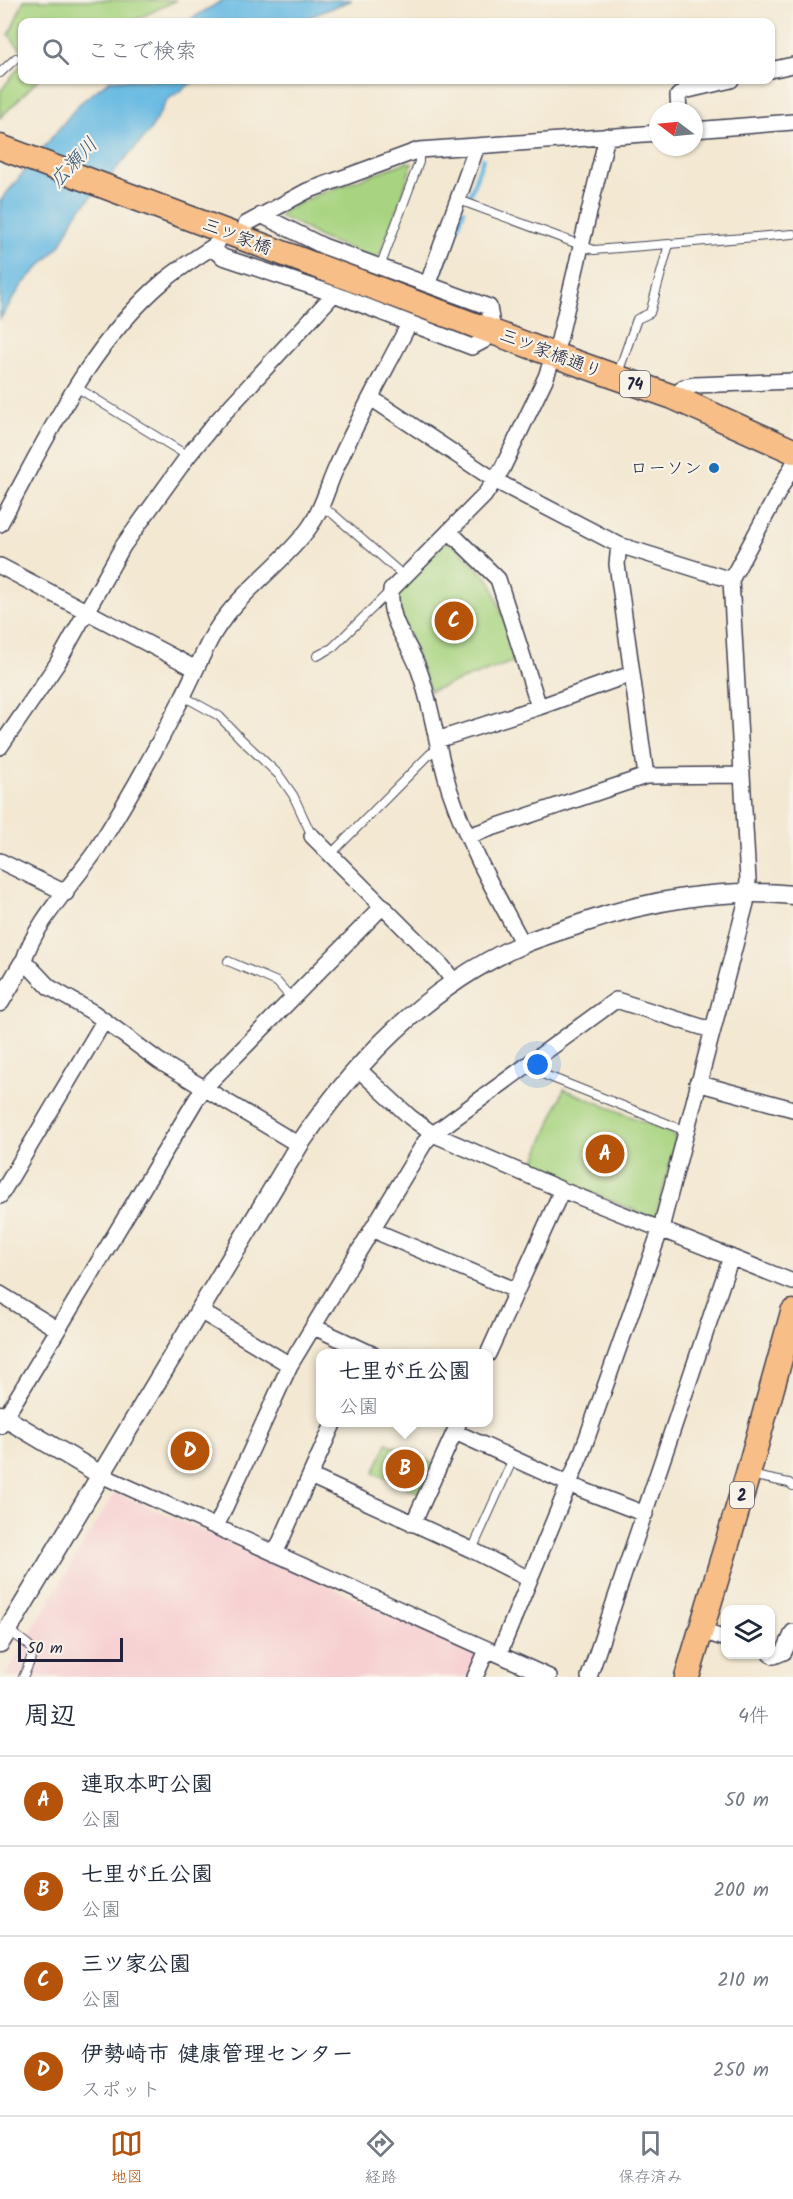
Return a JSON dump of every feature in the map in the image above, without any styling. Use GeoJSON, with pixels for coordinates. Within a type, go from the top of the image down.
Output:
{"type":"FeatureCollection","features":[{"type":"Feature","properties":{"kind":"main road","name":"三ツ家橋"},"geometry":{"type":"LineString","coordinates":[[0,147],[484,327]]}},
{"type":"Feature","properties":{"kind":"main road","name":"三ツ家橋通り"},"geometry":{"type":"LineString","coordinates":[[484,327],[554,355],[673,397],[793,451]]}},
{"type":"Feature","properties":{"kind":"main road","name":"2"},"geometry":{"type":"LineString","coordinates":[[687,1677],[748,1474],[793,1312]]}},
{"type":"Feature","properties":{"kind":"street"},"geometry":{"type":"LineString","coordinates":[[775,69],[793,65]]}},
{"type":"Feature","properties":{"kind":"street"},"geometry":{"type":"LineString","coordinates":[[678,102],[678,96],[684,91],[714,84]]}},
{"type":"Feature","properties":{"kind":"street"},"geometry":{"type":"LineString","coordinates":[[703,129],[793,122]]}},
{"type":"Feature","properties":{"kind":"street"},"geometry":{"type":"LineString","coordinates":[[246,224],[307,191],[419,150],[649,134]]}},
{"type":"Feature","properties":{"kind":"street"},"geometry":{"type":"LineString","coordinates":[[523,944],[478,860],[450,790],[419,669],[400,632],[390,605],[391,590],[496,481],[559,340],[607,136]]}},
{"type":"Feature","properties":{"kind":"street"},"geometry":{"type":"LineString","coordinates":[[428,283],[477,146]]}},
{"type":"Feature","properties":{"kind":"street"},"geometry":{"type":"LineString","coordinates":[[0,524],[74,387],[104,344],[133,310],[165,280],[214,246],[223,257],[334,294],[472,347],[485,340],[484,327],[489,307],[323,246],[261,215]]}},
{"type":"Feature","properties":{"kind":"street"},"geometry":{"type":"LineString","coordinates":[[0,747],[57,664],[123,546],[188,456],[214,424],[334,294]]}},
{"type":"Feature","properties":{"kind":"street"},"geometry":{"type":"LineString","coordinates":[[0,1002],[23,963],[33,940],[107,833],[183,696],[216,631],[236,604],[291,550],[310,527],[321,507],[336,467],[409,324]]}},
{"type":"Feature","properties":{"kind":"street"},"geometry":{"type":"LineString","coordinates":[[673,397],[684,387],[695,385],[793,381]]}},
{"type":"Feature","properties":{"kind":"street"},"geometry":{"type":"LineString","coordinates":[[371,398],[496,481],[619,545],[731,580]]}},
{"type":"Feature","properties":{"kind":"street"},"geometry":{"type":"LineString","coordinates":[[475,1677],[493,1652],[529,1580],[570,1485],[661,1228],[747,893],[731,580],[793,465]]}},
{"type":"Feature","properties":{"kind":"street"},"geometry":{"type":"LineString","coordinates":[[449,531],[498,579],[539,707]]}},
{"type":"Feature","properties":{"kind":"street"},"geometry":{"type":"LineString","coordinates":[[619,545],[617,564],[646,776]]}},
{"type":"Feature","properties":{"kind":"street"},"geometry":{"type":"LineString","coordinates":[[0,566],[196,669]]}},
{"type":"Feature","properties":{"kind":"street"},"geometry":{"type":"LineString","coordinates":[[438,744],[631,674]]}},
{"type":"Feature","properties":{"kind":"street"},"geometry":{"type":"LineString","coordinates":[[468,836],[646,776],[742,776]]}},
{"type":"Feature","properties":{"kind":"street"},"geometry":{"type":"LineString","coordinates":[[312,836],[442,966],[455,983]]}},
{"type":"Feature","properties":{"kind":"street"},"geometry":{"type":"LineString","coordinates":[[0,861],[66,893]]}},
{"type":"Feature","properties":{"kind":"street"},"geometry":{"type":"LineString","coordinates":[[3,1633],[101,1475],[299,1145],[357,1068],[399,1027],[455,983],[523,944],[637,906],[693,897],[747,893],[793,895]]}},
{"type":"Feature","properties":{"kind":"street"},"geometry":{"type":"LineString","coordinates":[[383,906],[204,1089],[2,1420],[101,1475],[549,1677]]}},
{"type":"Feature","properties":{"kind":"street"},"geometry":{"type":"LineString","coordinates":[[23,963],[29,966],[49,987],[104,1021],[159,1061],[299,1145]]}},
{"type":"Feature","properties":{"kind":"street"},"geometry":{"type":"LineString","coordinates":[[216,1527],[290,1365],[425,1143],[433,1134],[616,1000],[711,1030]]}},
{"type":"Feature","properties":{"kind":"street"},"geometry":{"type":"LineString","coordinates":[[0,1196],[104,1021]]}},
{"type":"Feature","properties":{"kind":"street"},"geometry":{"type":"LineString","coordinates":[[357,1068],[410,1117],[433,1134],[562,1190],[793,1282]]}},
{"type":"Feature","properties":{"kind":"street"},"geometry":{"type":"LineString","coordinates":[[697,1083],[793,1109]]}},
{"type":"Feature","properties":{"kind":"street"},"geometry":{"type":"LineString","coordinates":[[490,1349],[562,1190]]}},
{"type":"Feature","properties":{"kind":"street"},"geometry":{"type":"LineString","coordinates":[[374,1229],[515,1290]]}},
{"type":"Feature","properties":{"kind":"street"},"geometry":{"type":"LineString","coordinates":[[589,1677],[731,1257]]}},
{"type":"Feature","properties":{"kind":"street"},"geometry":{"type":"LineString","coordinates":[[0,1294],[57,1329]]}},
{"type":"Feature","properties":{"kind":"street"},"geometry":{"type":"LineString","coordinates":[[200,1311],[290,1365]]}},
{"type":"Feature","properties":{"kind":"street"},"geometry":{"type":"LineString","coordinates":[[314,1327],[359,1349]]}},
{"type":"Feature","properties":{"kind":"street"},"geometry":{"type":"LineString","coordinates":[[275,1554],[332,1427]]}},
{"type":"Feature","properties":{"kind":"street"},"geometry":{"type":"LineString","coordinates":[[413,1524],[457,1427],[513,1459],[570,1485],[645,1514]]}},
{"type":"Feature","properties":{"kind":"street"},"geometry":{"type":"LineString","coordinates":[[310,1476],[472,1550],[529,1580]]}},
{"type":"Feature","properties":{"kind":"street"},"geometry":{"type":"LineString","coordinates":[[702,1631],[721,1637]]}},
{"type":"Feature","properties":{"kind":"street"},"geometry":{"type":"LineString","coordinates":[[775,1656],[784,1652],[793,1632]]}},
{"type":"Feature","properties":{"kind":"lane"},"geometry":{"type":"LineString","coordinates":[[0,73],[16,58]]}},
{"type":"Feature","properties":{"kind":"lane"},"geometry":{"type":"LineString","coordinates":[[380,267],[419,162],[419,150]]}},
{"type":"Feature","properties":{"kind":"lane"},"geometry":{"type":"LineString","coordinates":[[459,200],[594,250],[793,234]]}},
{"type":"Feature","properties":{"kind":"lane"},"geometry":{"type":"LineString","coordinates":[[617,378],[637,319],[650,313],[669,244]]}},
{"type":"Feature","properties":{"kind":"lane"},"geometry":{"type":"LineString","coordinates":[[74,387],[188,456]]}},
{"type":"Feature","properties":{"kind":"lane"},"geometry":{"type":"LineString","coordinates":[[321,507],[333,514],[405,577]]}},
{"type":"Feature","properties":{"kind":"lane"},"geometry":{"type":"LineString","coordinates":[[317,656],[333,648],[370,608],[391,590]]}},
{"type":"Feature","properties":{"kind":"lane"},"geometry":{"type":"LineString","coordinates":[[183,696],[219,716],[240,740],[279,775],[293,795],[312,836]]}},
{"type":"Feature","properties":{"kind":"lane"},"geometry":{"type":"LineString","coordinates":[[330,855],[438,744]]}},
{"type":"Feature","properties":{"kind":"lane"},"geometry":{"type":"LineString","coordinates":[[228,961],[277,982],[292,999]]}},
{"type":"Feature","properties":{"kind":"lane"},"geometry":{"type":"LineString","coordinates":[[528,1064],[535,1071],[686,1131]]}},
{"type":"Feature","properties":{"kind":"lane"},"geometry":{"type":"LineString","coordinates":[[472,1550],[513,1459]]}},
{"type":"Feature","properties":{"kind":"lane"},"geometry":{"type":"LineString","coordinates":[[748,1474],[789,1483],[793,1486]]}},
{"type":"Feature","properties":{"kind":"lane"},"geometry":{"type":"LineString","coordinates":[[3,1633],[30,1645],[33,1650],[23,1677]]}},
{"type":"Feature","properties":{"kind":"shaded area"},"geometry":{"type":"Polygon","coordinates":[[[115,1492],[473,1650],[477,1656],[467,1677],[4,1677],[115,1492]]]}},
{"type":"Feature","properties":{"kind":"green space"},"geometry":{"type":"Polygon","coordinates":[[[24,0],[177,0],[139,18],[18,18],[18,46],[9,35],[24,0]]]}},
{"type":"Feature","properties":{"kind":"green space"},"geometry":{"type":"Polygon","coordinates":[[[18,68],[18,84],[34,84],[0,118],[0,92],[18,68]]]}},
{"type":"Feature","properties":{"kind":"green space"},"geometry":{"type":"Polygon","coordinates":[[[407,162],[412,163],[402,196],[380,254],[375,258],[321,238],[298,224],[280,217],[282,212],[317,195],[407,162]]]}},
{"type":"Feature","properties":{"kind":"green space"},"geometry":{"type":"Polygon","coordinates":[[[445,542],[453,543],[491,582],[518,660],[430,691],[396,601],[398,592],[445,542]]]}},
{"type":"Feature","properties":{"kind":"green space"},"geometry":{"type":"Polygon","coordinates":[[[564,1089],[671,1133],[676,1140],[656,1215],[653,1218],[532,1168],[564,1089]]]}},
{"type":"Feature","properties":{"kind":"green space"},"geometry":{"type":"Polygon","coordinates":[[[387,1443],[436,1465],[423,1495],[374,1473],[387,1443]]]}},
{"type":"Feature","properties":{"kind":"water"},"geometry":{"type":"Polygon","coordinates":[[[223,0],[352,0],[307,18],[193,18],[223,0]]]}},
{"type":"Feature","properties":{"kind":"water","name":"広瀬川"},"geometry":{"type":"Polygon","coordinates":[[[105,84],[190,84],[167,100],[150,131],[76,214],[60,246],[22,285],[0,319],[0,202],[79,104],[105,84]]]}},
{"type":"Feature","properties":{"kind":"waterway"},"geometry":{"type":"LineString","coordinates":[[470,195],[483,159]]}},
{"type":"Feature","properties":{"kind":"waterway"},"geometry":{"type":"LineString","coordinates":[[440,274],[464,210]]}},
{"type":"Feature","properties":{"kind":"place","name":"ローソン"},"geometry":{"type":"Point","coordinates":[714,468]}},
{"type":"Feature","properties":{"kind":"place","name":"三ツ家公園"},"geometry":{"type":"Point","coordinates":[454,621]}},
{"type":"Feature","properties":{"kind":"place","name":"連取本町公園"},"geometry":{"type":"Point","coordinates":[605,1154]}},
{"type":"Feature","properties":{"kind":"place","name":"伊勢崎市 健康管理センター"},"geometry":{"type":"Point","coordinates":[190,1451]}},
{"type":"Feature","properties":{"kind":"place","name":"七里が丘公園"},"geometry":{"type":"Point","coordinates":[405,1469]}}]}
